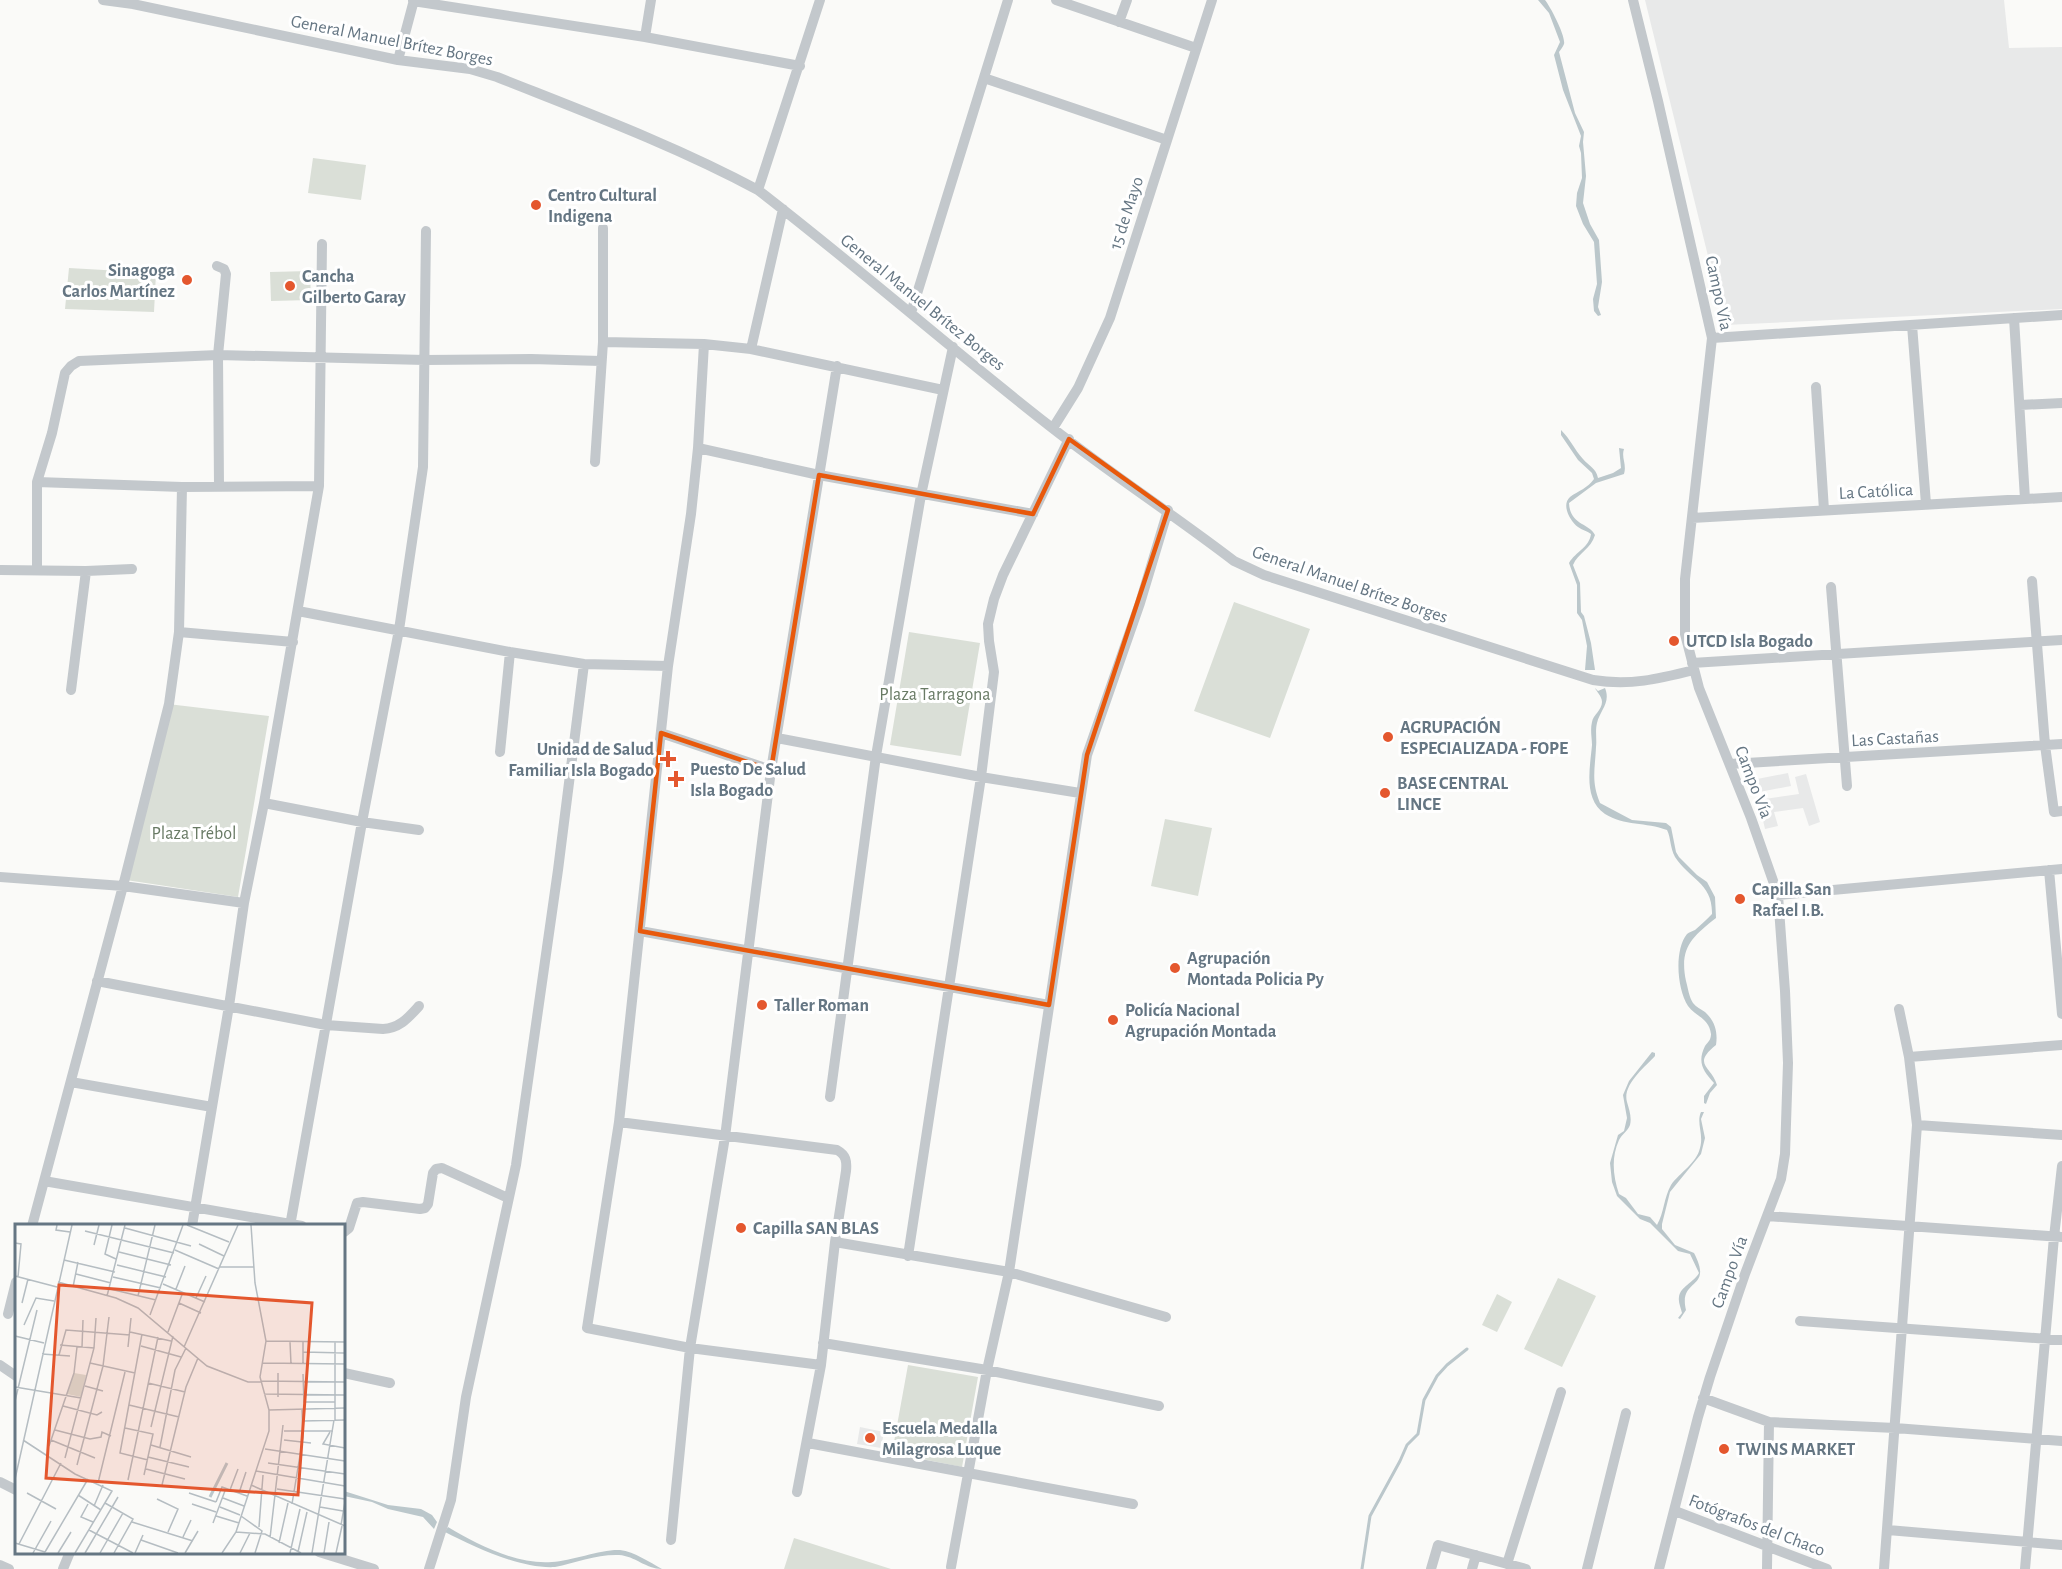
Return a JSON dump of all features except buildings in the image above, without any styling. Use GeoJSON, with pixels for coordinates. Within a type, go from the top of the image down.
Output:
{"type":"FeatureCollection","features":[{"type":"Feature","properties":{"kind":"street","name":"General Manuel Brítez Borges"},"geometry":{"type":"LineString","coordinates":[[108,0],[398,60],[470,69],[497,77],[711,165],[758,190],[783,209],[952,347],[1112,473],[1168,510],[1234,561],[1264,575],[1573,674],[1616,684],[1655,679],[1693,667],[1836,654],[2062,640]]}},
{"type":"Feature","properties":{"kind":"street"},"geometry":{"type":"LineString","coordinates":[[398,60],[413,0],[800,66]]}},
{"type":"Feature","properties":{"kind":"street"},"geometry":{"type":"LineString","coordinates":[[645,38],[651,0]]}},
{"type":"Feature","properties":{"kind":"street"},"geometry":{"type":"LineString","coordinates":[[758,190],[820,0]]}},
{"type":"Feature","properties":{"kind":"street"},"geometry":{"type":"LineString","coordinates":[[911,313],[1008,0]]}},
{"type":"Feature","properties":{"kind":"street"},"geometry":{"type":"LineString","coordinates":[[1056,0],[1196,48]]}},
{"type":"Feature","properties":{"kind":"street"},"geometry":{"type":"LineString","coordinates":[[1119,22],[1126,0]]}},
{"type":"Feature","properties":{"kind":"street","name":"15 de Mayo"},"geometry":{"type":"LineString","coordinates":[[1053,428],[1078,388],[1110,318],[1212,0]]}},
{"type":"Feature","properties":{"kind":"street","name":"Campo Vía"},"geometry":{"type":"LineString","coordinates":[[1633,0],[1713,338],[1684,599],[1685,634],[1699,688],[1778,894],[1788,1052],[1786,1139],[1781,1179],[1744,1274],[1703,1398],[1659,1569]]}},
{"type":"Feature","properties":{"kind":"street"},"geometry":{"type":"LineString","coordinates":[[984,78],[1167,140]]}},
{"type":"Feature","properties":{"kind":"street"},"geometry":{"type":"LineString","coordinates":[[751,349],[783,209]]}},
{"type":"Feature","properties":{"kind":"street"},"geometry":{"type":"LineString","coordinates":[[595,462],[603,342],[603,228]]}},
{"type":"Feature","properties":{"kind":"street"},"geometry":{"type":"LineString","coordinates":[[294,1224],[326,1025],[399,630],[423,467],[426,231]]}},
{"type":"Feature","properties":{"kind":"street"},"geometry":{"type":"LineString","coordinates":[[192,1224],[244,903],[293,642],[319,486],[322,244]]}},
{"type":"Feature","properties":{"kind":"street"},"geometry":{"type":"LineString","coordinates":[[217,266],[224,269],[226,274],[218,356],[219,486]]}},
{"type":"Feature","properties":{"kind":"street"},"geometry":{"type":"LineString","coordinates":[[1713,338],[2062,315]]}},
{"type":"Feature","properties":{"kind":"street"},"geometry":{"type":"LineString","coordinates":[[2014,318],[2025,499]]}},
{"type":"Feature","properties":{"kind":"street"},"geometry":{"type":"LineString","coordinates":[[1912,325],[1926,504]]}},
{"type":"Feature","properties":{"kind":"street"},"geometry":{"type":"LineString","coordinates":[[603,342],[704,344],[751,349],[943,390]]}},
{"type":"Feature","properties":{"kind":"street"},"geometry":{"type":"LineString","coordinates":[[704,344],[698,448],[691,514],[668,666],[619,1122],[587,1328],[690,1348],[821,1365]]}},
{"type":"Feature","properties":{"kind":"street"},"geometry":{"type":"LineString","coordinates":[[830,1097],[876,756],[921,495],[952,347]]}},
{"type":"Feature","properties":{"kind":"street"},"geometry":{"type":"LineString","coordinates":[[37,569],[37,482],[52,433],[65,373],[71,366],[85,361],[218,356],[601,361]]}},
{"type":"Feature","properties":{"kind":"street"},"geometry":{"type":"LineString","coordinates":[[671,1540],[690,1348],[724,1137],[771,770],[837,366]]}},
{"type":"Feature","properties":{"kind":"street"},"geometry":{"type":"LineString","coordinates":[[1816,387],[1824,510]]}},
{"type":"Feature","properties":{"kind":"street"},"geometry":{"type":"LineString","coordinates":[[2020,405],[2062,403]]}},
{"type":"Feature","properties":{"kind":"street"},"geometry":{"type":"LineString","coordinates":[[908,1256],[981,777],[994,672],[988,624],[1003,575],[1069,439]]}},
{"type":"Feature","properties":{"kind":"street"},"geometry":{"type":"LineString","coordinates":[[698,448],[819,475],[1033,514]]}},
{"type":"Feature","properties":{"kind":"street"},"geometry":{"type":"LineString","coordinates":[[37,482],[182,487],[319,486]]}},
{"type":"Feature","properties":{"kind":"street"},"geometry":{"type":"LineString","coordinates":[[33,1224],[169,704],[179,632],[182,487]]}},
{"type":"Feature","properties":{"kind":"street","name":"La Católica"},"geometry":{"type":"LineString","coordinates":[[1692,518],[2062,497]]}},
{"type":"Feature","properties":{"kind":"street"},"geometry":{"type":"LineString","coordinates":[[951,1567],[987,1370],[1009,1272],[1087,755],[1140,603],[1168,510]]}},
{"type":"Feature","properties":{"kind":"street"},"geometry":{"type":"LineString","coordinates":[[0,570],[132,569]]}},
{"type":"Feature","properties":{"kind":"street"},"geometry":{"type":"LineString","coordinates":[[71,690],[86,571]]}},
{"type":"Feature","properties":{"kind":"street"},"geometry":{"type":"LineString","coordinates":[[2032,580],[2045,746],[2054,812],[2062,811]]}},
{"type":"Feature","properties":{"kind":"street"},"geometry":{"type":"LineString","coordinates":[[1831,587],[1846,786]]}},
{"type":"Feature","properties":{"kind":"street"},"geometry":{"type":"LineString","coordinates":[[298,611],[584,664],[668,666]]}},
{"type":"Feature","properties":{"kind":"street"},"geometry":{"type":"LineString","coordinates":[[179,632],[293,642]]}},
{"type":"Feature","properties":{"kind":"street"},"geometry":{"type":"LineString","coordinates":[[500,752],[510,652]]}},
{"type":"Feature","properties":{"kind":"street"},"geometry":{"type":"LineString","coordinates":[[429,1569],[449,1507],[466,1397],[508,1198],[512,1190],[584,664]]}},
{"type":"Feature","properties":{"kind":"street"},"geometry":{"type":"LineString","coordinates":[[661,732],[771,770]]}},
{"type":"Feature","properties":{"kind":"street"},"geometry":{"type":"LineString","coordinates":[[777,738],[981,777],[1080,793]]}},
{"type":"Feature","properties":{"kind":"street","name":"Las Castañas"},"geometry":{"type":"LineString","coordinates":[[1730,764],[2062,744]]}},
{"type":"Feature","properties":{"kind":"street"},"geometry":{"type":"LineString","coordinates":[[264,803],[362,822],[419,830]]}},
{"type":"Feature","properties":{"kind":"street"},"geometry":{"type":"LineString","coordinates":[[1778,894],[2062,869]]}},
{"type":"Feature","properties":{"kind":"street"},"geometry":{"type":"LineString","coordinates":[[2049,870],[2060,963],[2062,1014]]}},
{"type":"Feature","properties":{"kind":"street"},"geometry":{"type":"LineString","coordinates":[[0,877],[123,886],[244,903]]}},
{"type":"Feature","properties":{"kind":"street"},"geometry":{"type":"LineString","coordinates":[[640,931],[1049,1005]]}},
{"type":"Feature","properties":{"kind":"street"},"geometry":{"type":"LineString","coordinates":[[97,981],[326,1025],[391,1029],[405,1021],[418,1006]]}},
{"type":"Feature","properties":{"kind":"street"},"geometry":{"type":"LineString","coordinates":[[1884,1569],[1917,1125],[1899,1009]]}},
{"type":"Feature","properties":{"kind":"street"},"geometry":{"type":"LineString","coordinates":[[1908,1057],[2062,1045]]}},
{"type":"Feature","properties":{"kind":"street"},"geometry":{"type":"LineString","coordinates":[[71,1082],[212,1107]]}},
{"type":"Feature","properties":{"kind":"street"},"geometry":{"type":"LineString","coordinates":[[619,1122],[837,1150],[844,1154],[847,1161],[846,1171],[835,1242],[821,1365],[797,1492]]}},
{"type":"Feature","properties":{"kind":"street"},"geometry":{"type":"LineString","coordinates":[[1917,1125],[2062,1135]]}},
{"type":"Feature","properties":{"kind":"street"},"geometry":{"type":"LineString","coordinates":[[2025,1569],[2045,1339],[2058,1237],[2062,1166]]}},
{"type":"Feature","properties":{"kind":"street"},"geometry":{"type":"LineString","coordinates":[[345,1231],[349,1228],[357,1203],[425,1208],[428,1204],[432,1173],[436,1169],[442,1168],[508,1198]]}},
{"type":"Feature","properties":{"kind":"street"},"geometry":{"type":"LineString","coordinates":[[44,1181],[289,1224]]}},
{"type":"Feature","properties":{"kind":"street"},"geometry":{"type":"LineString","coordinates":[[1767,1216],[2058,1237]]}},
{"type":"Feature","properties":{"kind":"street"},"geometry":{"type":"LineString","coordinates":[[835,1242],[1009,1272],[1166,1317]]}},
{"type":"Feature","properties":{"kind":"street"},"geometry":{"type":"LineString","coordinates":[[8,1314],[15,1286]]}},
{"type":"Feature","properties":{"kind":"street"},"geometry":{"type":"LineString","coordinates":[[1800,1321],[2062,1340]]}},
{"type":"Feature","properties":{"kind":"street"},"geometry":{"type":"LineString","coordinates":[[823,1343],[987,1370],[1159,1406]]}},
{"type":"Feature","properties":{"kind":"street"},"geometry":{"type":"LineString","coordinates":[[0,1365],[15,1375]]}},
{"type":"Feature","properties":{"kind":"street"},"geometry":{"type":"LineString","coordinates":[[345,1373],[390,1383]]}},
{"type":"Feature","properties":{"kind":"street"},"geometry":{"type":"LineString","coordinates":[[1508,1564],[1561,1392]]}},
{"type":"Feature","properties":{"kind":"street"},"geometry":{"type":"LineString","coordinates":[[1703,1398],[1769,1422],[1895,1428],[2062,1441]]}},
{"type":"Feature","properties":{"kind":"street"},"geometry":{"type":"LineString","coordinates":[[1587,1569],[1626,1413]]}},
{"type":"Feature","properties":{"kind":"street"},"geometry":{"type":"LineString","coordinates":[[1767,1569],[1769,1422]]}},
{"type":"Feature","properties":{"kind":"street"},"geometry":{"type":"LineString","coordinates":[[808,1443],[1133,1504]]}},
{"type":"Feature","properties":{"kind":"street"},"geometry":{"type":"LineString","coordinates":[[0,1482],[15,1490]]}},
{"type":"Feature","properties":{"kind":"street","name":"Fotógrafos del Chaco"},"geometry":{"type":"LineString","coordinates":[[1675,1511],[1827,1569]]}},
{"type":"Feature","properties":{"kind":"street"},"geometry":{"type":"LineString","coordinates":[[1888,1530],[2062,1545]]}},
{"type":"Feature","properties":{"kind":"street"},"geometry":{"type":"LineString","coordinates":[[1431,1569],[1438,1545],[1526,1569]]}},
{"type":"Feature","properties":{"kind":"street"},"geometry":{"type":"LineString","coordinates":[[63,1569],[69,1554]]}},
{"type":"Feature","properties":{"kind":"street"},"geometry":{"type":"LineString","coordinates":[[323,1554],[342,1565],[374,1569]]}},
{"type":"Feature","properties":{"kind":"street"},"geometry":{"type":"LineString","coordinates":[[1472,1569],[1476,1555]]}},
{"type":"Feature","properties":{"kind":"street"},"geometry":{"type":"LineString","coordinates":[[0,1565],[9,1569]]}},
{"type":"Feature","properties":{"kind":"highlighted area"},"geometry":{"type":"Polygon","coordinates":[[[1069,439],[1168,510],[1087,755],[1049,1005],[640,931],[661,733],[771,770],[819,475],[1033,514],[1069,439]]]}},
{"type":"Feature","properties":{"kind":"shaded area"},"geometry":{"type":"Polygon","coordinates":[[[1538,0],[1545,0],[1563,35],[1564,44],[1559,52],[1575,113],[1584,132],[1586,176],[1583,203],[1590,224],[1599,240],[1602,282],[1598,307],[1601,315],[1598,316],[1594,311],[1593,299],[1597,284],[1594,242],[1576,206],[1582,178],[1579,146],[1581,136],[1563,90],[1554,55],[1560,42],[1549,13],[1538,0]]]}},
{"type":"Feature","properties":{"kind":"shaded area"},"geometry":{"type":"Polygon","coordinates":[[[1645,0],[2004,0],[2009,48],[2062,47],[2062,309],[1725,325],[1645,0]]]}},
{"type":"Feature","properties":{"kind":"shaded area"},"geometry":{"type":"Polygon","coordinates":[[[1561,430],[1594,469],[1598,478],[1621,468],[1619,448],[1624,449],[1624,474],[1596,483],[1569,503],[1576,520],[1595,535],[1591,544],[1573,565],[1580,583],[1581,612],[1591,643],[1595,670],[1585,670],[1587,646],[1582,620],[1577,613],[1577,585],[1569,563],[1588,543],[1591,534],[1572,521],[1566,508],[1567,500],[1594,479],[1592,473],[1578,460],[1561,435],[1561,430]]]}},
{"type":"Feature","properties":{"kind":"shaded area"},"geometry":{"type":"Polygon","coordinates":[[[1595,688],[1598,691],[1605,688],[1607,693],[1596,729],[1594,769],[1600,803],[1632,820],[1666,823],[1671,827],[1679,857],[1707,882],[1715,897],[1716,918],[1689,944],[1684,960],[1686,981],[1692,1001],[1708,1015],[1717,1036],[1716,1045],[1704,1061],[1717,1085],[1710,1093],[1706,1104],[1704,1096],[1714,1083],[1702,1066],[1701,1057],[1710,1039],[1710,1029],[1684,999],[1678,970],[1680,950],[1687,934],[1695,930],[1712,914],[1709,895],[1675,857],[1667,830],[1612,818],[1598,808],[1593,800],[1589,773],[1591,728],[1602,702],[1595,688]]]}},
{"type":"Feature","properties":{"kind":"shaded area"},"geometry":{"type":"Polygon","coordinates":[[[1788,773],[1791,786],[1754,793],[1752,780],[1788,773]]]}},
{"type":"Feature","properties":{"kind":"shaded area"},"geometry":{"type":"Polygon","coordinates":[[[1806,774],[1820,822],[1809,826],[1803,808],[1774,812],[1778,826],[1765,829],[1762,816],[1770,813],[1767,805],[1767,809],[1759,810],[1758,800],[1799,794],[1795,777],[1806,774]]]}},
{"type":"Feature","properties":{"kind":"shaded area"},"geometry":{"type":"Polygon","coordinates":[[[1652,1052],[1655,1056],[1635,1077],[1628,1089],[1626,1096],[1631,1122],[1616,1147],[1614,1174],[1619,1194],[1626,1198],[1638,1214],[1650,1217],[1657,1225],[1671,1185],[1698,1154],[1701,1143],[1699,1120],[1701,1112],[1704,1112],[1701,1119],[1705,1138],[1701,1154],[1670,1192],[1662,1224],[1662,1229],[1675,1245],[1694,1253],[1699,1265],[1700,1273],[1698,1279],[1687,1293],[1686,1310],[1680,1319],[1678,1318],[1682,1313],[1680,1293],[1699,1273],[1690,1254],[1678,1251],[1650,1223],[1640,1219],[1617,1196],[1612,1182],[1610,1163],[1618,1135],[1624,1131],[1627,1118],[1623,1095],[1629,1081],[1652,1052]]]}},
{"type":"Feature","properties":{"kind":"shaded area","name":"Escuela Medalla Milagrosa Luque"},"geometry":{"type":"Polygon","coordinates":[[[860,1427],[884,1432],[881,1448],[857,1444],[860,1427]]]}},
{"type":"Feature","properties":{"kind":"shaded area"},"geometry":{"type":"Polygon","coordinates":[[[345,1491],[388,1505],[421,1509],[432,1515],[437,1522],[434,1529],[423,1517],[388,1509],[372,1502],[345,1496],[345,1491]]]}},
{"type":"Feature","properties":{"kind":"shaded area"},"geometry":{"type":"Polygon","coordinates":[[[448,1527],[497,1552],[525,1560],[552,1562],[620,1550],[636,1555],[662,1569],[619,1555],[595,1557],[555,1567],[542,1567],[498,1556],[445,1532],[448,1527]]]}},
{"type":"Feature","properties":{"kind":"green space"},"geometry":{"type":"Polygon","coordinates":[[[313,158],[366,165],[361,200],[308,193],[313,158]]]}},
{"type":"Feature","properties":{"kind":"green space"},"geometry":{"type":"Polygon","coordinates":[[[69,268],[156,273],[154,312],[65,309],[69,268]]]}},
{"type":"Feature","properties":{"kind":"green space","name":"Cancha Gilberto Garay"},"geometry":{"type":"Polygon","coordinates":[[[310,271],[311,300],[271,301],[270,272],[310,271]]]}},
{"type":"Feature","properties":{"kind":"green space"},"geometry":{"type":"Polygon","coordinates":[[[1234,602],[1310,629],[1270,738],[1194,711],[1234,602]]]}},
{"type":"Feature","properties":{"kind":"green space","name":"Plaza Tarragona"},"geometry":{"type":"Polygon","coordinates":[[[909,632],[980,643],[961,756],[890,745],[909,632]]]}},
{"type":"Feature","properties":{"kind":"green space","name":"Plaza Trébol"},"geometry":{"type":"Polygon","coordinates":[[[168,704],[269,716],[238,897],[126,880],[168,704]]]}},
{"type":"Feature","properties":{"kind":"green space"},"geometry":{"type":"Polygon","coordinates":[[[1165,819],[1212,828],[1198,896],[1151,886],[1165,819]]]}},
{"type":"Feature","properties":{"kind":"green space"},"geometry":{"type":"Polygon","coordinates":[[[1558,1278],[1596,1296],[1562,1367],[1524,1349],[1558,1278]]]}},
{"type":"Feature","properties":{"kind":"green space"},"geometry":{"type":"Polygon","coordinates":[[[1497,1294],[1512,1302],[1497,1332],[1482,1325],[1497,1294]]]}},
{"type":"Feature","properties":{"kind":"green space"},"geometry":{"type":"Polygon","coordinates":[[[908,1365],[978,1377],[962,1467],[892,1453],[908,1365]]]}},
{"type":"Feature","properties":{"kind":"green space"},"geometry":{"type":"Polygon","coordinates":[[[794,1538],[891,1569],[784,1569],[794,1538]]]}},
{"type":"Feature","properties":{"kind":"waterway"},"geometry":{"type":"LineString","coordinates":[[1362,1569],[1370,1516],[1407,1445],[1418,1434],[1424,1400],[1437,1376],[1467,1349]]}},
{"type":"Feature","properties":{"kind":"place","name":"Centro Cultural Indigena"},"geometry":{"type":"Point","coordinates":[536,205]}},
{"type":"Feature","properties":{"kind":"place","name":"Sinagoga Carlos Martínez"},"geometry":{"type":"Point","coordinates":[187,280]}},
{"type":"Feature","properties":{"kind":"place","name":"Cancha Gilberto Garay"},"geometry":{"type":"Point","coordinates":[290,286]}},
{"type":"Feature","properties":{"kind":"place","name":"UTCD Isla Bogado"},"geometry":{"type":"Point","coordinates":[1674,641]}},
{"type":"Feature","properties":{"kind":"place","name":"AGRUPACIÓN ESPECIALIZADA - FOPE"},"geometry":{"type":"Point","coordinates":[1388,737]}},
{"type":"Feature","properties":{"kind":"place","name":"Unidad de Salud Familiar Isla Bogado"},"geometry":{"type":"Point","coordinates":[668,759]}},
{"type":"Feature","properties":{"kind":"place","name":"Puesto De Salud Isla Bogado"},"geometry":{"type":"Point","coordinates":[676,779]}},
{"type":"Feature","properties":{"kind":"place","name":"BASE CENTRAL LINCE"},"geometry":{"type":"Point","coordinates":[1385,793]}},
{"type":"Feature","properties":{"kind":"place","name":"Capilla San Rafael I.B."},"geometry":{"type":"Point","coordinates":[1740,899]}},
{"type":"Feature","properties":{"kind":"place","name":"Agrupación Montada Policia Py"},"geometry":{"type":"Point","coordinates":[1175,968]}},
{"type":"Feature","properties":{"kind":"place","name":"Taller Roman"},"geometry":{"type":"Point","coordinates":[762,1005]}},
{"type":"Feature","properties":{"kind":"place","name":"Policía Nacional Agrupación Montada"},"geometry":{"type":"Point","coordinates":[1113,1020]}},
{"type":"Feature","properties":{"kind":"place","name":"Capilla SAN BLAS"},"geometry":{"type":"Point","coordinates":[741,1228]}},
{"type":"Feature","properties":{"kind":"place","name":"Escuela Medalla Milagrosa Luque"},"geometry":{"type":"Point","coordinates":[870,1438]}},
{"type":"Feature","properties":{"kind":"place","name":"TWINS MARKET"},"geometry":{"type":"Point","coordinates":[1724,1449]}}]}
